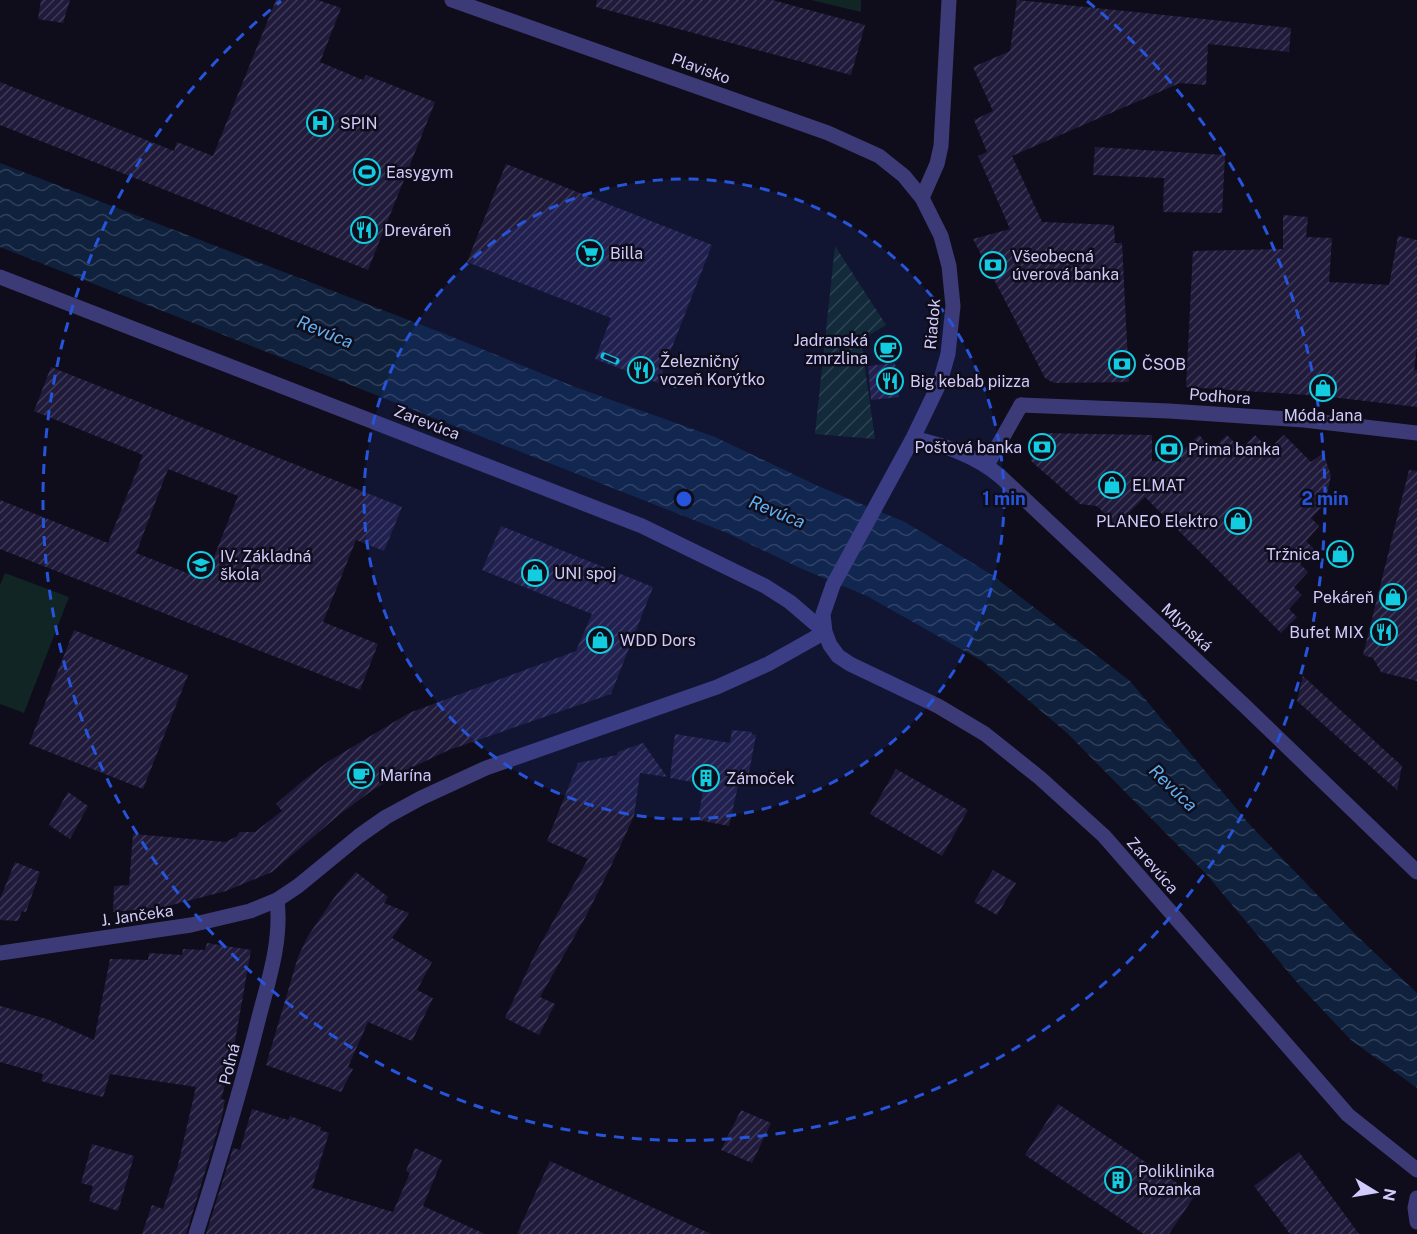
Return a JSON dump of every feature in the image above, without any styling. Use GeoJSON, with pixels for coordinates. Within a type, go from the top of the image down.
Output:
{"type":"FeatureCollection","features":[{"type":"Feature","properties":{"kind":"street","name":"Plavisko"},"geometry":{"type":"LineString","coordinates":[[452,0],[828,132],[879,156],[904,176],[922,198]]}},
{"type":"Feature","properties":{"kind":"street"},"geometry":{"type":"LineString","coordinates":[[922,198],[937,164],[941,146],[949,0]]}},
{"type":"Feature","properties":{"kind":"street","name":"Riadok"},"geometry":{"type":"LineString","coordinates":[[825,632],[823,614],[833,585],[913,438],[940,382],[948,354],[953,306],[949,266],[941,236],[922,198]]}},
{"type":"Feature","properties":{"kind":"street","name":"Zarevúca"},"geometry":{"type":"LineString","coordinates":[[0,277],[642,526],[765,586],[790,602],[825,632],[838,656],[938,706],[985,734],[1040,778],[1096,829],[1348,1115],[1417,1170]]}},
{"type":"Feature","properties":{"kind":"street","name":"Podhora"},"geometry":{"type":"LineString","coordinates":[[987,465],[1021,405],[1169,411],[1304,420],[1417,433]]}},
{"type":"Feature","properties":{"kind":"street","name":"Mlynská"},"geometry":{"type":"LineString","coordinates":[[913,438],[960,451],[987,465],[1246,707],[1417,872]]}},
{"type":"Feature","properties":{"kind":"street"},"geometry":{"type":"LineString","coordinates":[[277,900],[386,817],[430,794],[486,768],[717,687],[768,664],[825,632]]}},
{"type":"Feature","properties":{"kind":"street","name":"J. Jančeka"},"geometry":{"type":"LineString","coordinates":[[0,953],[221,919],[277,900]]}},
{"type":"Feature","properties":{"kind":"street","name":"Poľná"},"geometry":{"type":"LineString","coordinates":[[196,1234],[238,1101],[266,991],[279,934],[277,900]]}},
{"type":"Feature","properties":{"kind":"street"},"geometry":{"type":"LineString","coordinates":[[1417,1198],[1415,1208],[1417,1222]]}},
{"type":"Feature","properties":{"kind":"green space"},"geometry":{"type":"Polygon","coordinates":[[[811,0],[861,0],[861,12],[811,0]]]}},
{"type":"Feature","properties":{"kind":"green space"},"geometry":{"type":"Polygon","coordinates":[[[835,246],[886,325],[861,340],[875,439],[815,434],[835,246]]]}},
{"type":"Feature","properties":{"kind":"green space"},"geometry":{"type":"Polygon","coordinates":[[[5,573],[69,597],[24,713],[0,704],[0,585],[5,573]]]}},
{"type":"Feature","properties":{"kind":"water","name":"Revúca"},"geometry":{"type":"Polygon","coordinates":[[[0,163],[445,334],[575,387],[715,437],[818,486],[905,522],[992,575],[1130,681],[1250,825],[1355,934],[1417,993],[1417,1088],[1351,1040],[1300,986],[1207,875],[1067,733],[982,661],[867,596],[800,568],[727,533],[0,247],[0,163]]]}},
{"type":"Feature","properties":{"kind":"building"},"geometry":{"type":"Polygon","coordinates":[[[41,0],[70,0],[63,23],[38,19],[41,0]]]}},
{"type":"Feature","properties":{"kind":"building"},"geometry":{"type":"Polygon","coordinates":[[[276,0],[318,0],[341,8],[320,62],[363,80],[366,75],[435,102],[368,270],[0,125],[0,82],[174,151],[177,142],[213,156],[276,0]]]}},
{"type":"Feature","properties":{"kind":"building"},"geometry":{"type":"Polygon","coordinates":[[[597,0],[772,0],[865,25],[851,75],[596,7],[597,0]]]}},
{"type":"Feature","properties":{"kind":"building"},"geometry":{"type":"Polygon","coordinates":[[[1017,0],[1291,28],[1289,52],[1208,44],[1206,85],[1180,83],[1012,156],[1042,222],[1114,225],[1115,243],[1122,243],[1129,382],[1054,383],[1045,378],[973,239],[1010,229],[978,156],[987,152],[974,120],[993,111],[973,67],[1010,51],[1017,0]]]}},
{"type":"Feature","properties":{"kind":"building"},"geometry":{"type":"Polygon","coordinates":[[[1095,147],[1225,155],[1222,213],[1163,212],[1164,178],[1093,175],[1095,147]]]}},
{"type":"Feature","properties":{"kind":"building","name":"Billa"},"geometry":{"type":"Polygon","coordinates":[[[506,164],[712,245],[658,383],[595,359],[611,318],[467,262],[506,164]]]}},
{"type":"Feature","properties":{"kind":"building"},"geometry":{"type":"Polygon","coordinates":[[[1283,215],[1308,217],[1306,237],[1332,238],[1329,282],[1389,285],[1398,236],[1417,240],[1417,347],[1414,370],[1417,370],[1417,407],[1323,396],[1186,387],[1193,251],[1283,249],[1283,215]]]}},
{"type":"Feature","properties":{"kind":"building"},"geometry":{"type":"Polygon","coordinates":[[[895,363],[899,397],[871,400],[868,366],[895,363]]]}},
{"type":"Feature","properties":{"kind":"building"},"geometry":{"type":"Polygon","coordinates":[[[51,367],[402,507],[384,551],[356,540],[323,622],[378,644],[360,690],[0,549],[0,500],[108,543],[143,455],[34,411],[51,367]],[[168,469],[136,553],[205,580],[238,496],[168,469]]]}},
{"type":"Feature","properties":{"kind":"building"},"geometry":{"type":"Polygon","coordinates":[[[1041,433],[1152,435],[1152,461],[1181,462],[1181,452],[1199,435],[1212,449],[1227,435],[1241,449],[1255,435],[1269,449],[1284,435],[1311,462],[1323,453],[1331,475],[1325,504],[1311,518],[1319,526],[1306,541],[1314,549],[1300,564],[1308,572],[1294,587],[1302,595],[1289,609],[1297,617],[1281,633],[1145,497],[1116,525],[1097,506],[1080,504],[1031,461],[1041,433]]]}},
{"type":"Feature","properties":{"kind":"building"},"geometry":{"type":"Polygon","coordinates":[[[1409,470],[1417,471],[1417,681],[1381,672],[1373,658],[1363,655],[1409,470]]]}},
{"type":"Feature","properties":{"kind":"building"},"geometry":{"type":"Polygon","coordinates":[[[501,526],[653,587],[611,694],[449,750],[413,767],[374,789],[340,814],[272,872],[226,891],[164,907],[113,912],[114,886],[129,885],[133,834],[225,842],[236,837],[240,832],[255,832],[282,811],[276,804],[299,784],[329,761],[409,713],[576,651],[592,614],[482,570],[501,526]]]}},
{"type":"Feature","properties":{"kind":"building"},"geometry":{"type":"Polygon","coordinates":[[[74,630],[188,675],[143,789],[29,744],[74,630]]]}},
{"type":"Feature","properties":{"kind":"building"},"geometry":{"type":"Polygon","coordinates":[[[1303,676],[1402,766],[1397,790],[1297,701],[1303,676]]]}},
{"type":"Feature","properties":{"kind":"building","name":"Zámoček"},"geometry":{"type":"Polygon","coordinates":[[[732,730],[752,732],[751,734],[756,735],[748,778],[740,777],[729,826],[698,820],[704,784],[670,778],[675,734],[730,743],[732,730]]]}},
{"type":"Feature","properties":{"kind":"building"},"geometry":{"type":"Polygon","coordinates":[[[643,743],[667,777],[640,773],[634,816],[586,916],[540,997],[555,1004],[539,1035],[505,1018],[536,952],[588,859],[547,841],[578,763],[617,755],[618,752],[643,743]]]}},
{"type":"Feature","properties":{"kind":"building"},"geometry":{"type":"Polygon","coordinates":[[[896,769],[968,810],[942,856],[870,814],[896,769]]]}},
{"type":"Feature","properties":{"kind":"building"},"geometry":{"type":"Polygon","coordinates":[[[68,792],[88,806],[70,839],[49,825],[68,792]]]}},
{"type":"Feature","properties":{"kind":"building"},"geometry":{"type":"Polygon","coordinates":[[[15,862],[40,872],[26,912],[22,911],[18,921],[0,920],[0,899],[15,862]]]}},
{"type":"Feature","properties":{"kind":"building"},"geometry":{"type":"Polygon","coordinates":[[[993,870],[1016,883],[997,915],[974,902],[993,870]]]}},
{"type":"Feature","properties":{"kind":"building"},"geometry":{"type":"Polygon","coordinates":[[[356,872],[388,897],[384,903],[409,913],[392,938],[432,962],[417,990],[433,998],[412,1041],[368,1022],[348,1067],[353,1069],[341,1092],[266,1065],[298,957],[308,936],[336,895],[356,872]]]}},
{"type":"Feature","properties":{"kind":"building"},"geometry":{"type":"Polygon","coordinates":[[[207,943],[251,950],[231,1064],[221,1099],[225,1100],[222,1116],[186,1234],[142,1234],[152,1205],[163,1209],[178,1165],[196,1087],[110,1074],[103,1097],[41,1081],[43,1074],[0,1062],[0,1006],[47,1019],[94,1040],[110,959],[148,960],[149,953],[182,955],[183,949],[205,950],[207,943]]]}},
{"type":"Feature","properties":{"kind":"building","name":"Poliklinika Rozanka"},"geometry":{"type":"Polygon","coordinates":[[[1058,1104],[1195,1195],[1169,1234],[1144,1234],[1025,1155],[1058,1104]]]}},
{"type":"Feature","properties":{"kind":"building"},"geometry":{"type":"Polygon","coordinates":[[[252,1109],[288,1120],[290,1116],[321,1127],[320,1130],[329,1133],[312,1188],[393,1212],[410,1173],[406,1171],[415,1148],[442,1160],[423,1206],[485,1234],[206,1234],[233,1148],[240,1150],[252,1109]]]}},
{"type":"Feature","properties":{"kind":"building"},"geometry":{"type":"Polygon","coordinates":[[[741,1110],[771,1123],[752,1163],[721,1150],[741,1110]]]}},
{"type":"Feature","properties":{"kind":"building"},"geometry":{"type":"Polygon","coordinates":[[[92,1144],[134,1156],[118,1211],[89,1201],[93,1186],[81,1183],[92,1144]]]}},
{"type":"Feature","properties":{"kind":"building"},"geometry":{"type":"Polygon","coordinates":[[[1299,1152],[1359,1234],[1290,1234],[1254,1186],[1299,1152]]]}},
{"type":"Feature","properties":{"kind":"building"},"geometry":{"type":"Polygon","coordinates":[[[550,1161],[711,1234],[517,1234],[550,1161]]]}},
{"type":"Feature","properties":{"kind":"railway"},"geometry":{"type":"LineString","coordinates":[[604,356],[616,361]]}},
{"type":"Feature","properties":{"kind":"railway"},"geometry":{"type":"LineString","coordinates":[[665,380],[675,384]]}},
{"type":"Feature","properties":{"kind":"place","name":"SPIN"},"geometry":{"type":"Point","coordinates":[320,123]}},
{"type":"Feature","properties":{"kind":"place","name":"Easygym"},"geometry":{"type":"Point","coordinates":[367,172]}},
{"type":"Feature","properties":{"kind":"place","name":"Dreváreň"},"geometry":{"type":"Point","coordinates":[364,230]}},
{"type":"Feature","properties":{"kind":"place","name":"Billa"},"geometry":{"type":"Point","coordinates":[590,253]}},
{"type":"Feature","properties":{"kind":"place","name":"Všeobecná úverová banka"},"geometry":{"type":"Point","coordinates":[993,265]}},
{"type":"Feature","properties":{"kind":"place","name":"Jadranská zmrzlina"},"geometry":{"type":"Point","coordinates":[888,349]}},
{"type":"Feature","properties":{"kind":"place","name":"ČSOB"},"geometry":{"type":"Point","coordinates":[1122,364]}},
{"type":"Feature","properties":{"kind":"place","name":"Železničný vozeň Korýtko"},"geometry":{"type":"Point","coordinates":[641,370]}},
{"type":"Feature","properties":{"kind":"place","name":"Big kebab piizza"},"geometry":{"type":"Point","coordinates":[890,381]}},
{"type":"Feature","properties":{"kind":"place","name":"Móda Jana"},"geometry":{"type":"Point","coordinates":[1323,388]}},
{"type":"Feature","properties":{"kind":"place","name":"Poštová banka"},"geometry":{"type":"Point","coordinates":[1042,447]}},
{"type":"Feature","properties":{"kind":"place","name":"Prima banka"},"geometry":{"type":"Point","coordinates":[1169,449]}},
{"type":"Feature","properties":{"kind":"place","name":"ELMAT"},"geometry":{"type":"Point","coordinates":[1112,485]}},
{"type":"Feature","properties":{"kind":"place","name":"PLANEO Elektro"},"geometry":{"type":"Point","coordinates":[1238,521]}},
{"type":"Feature","properties":{"kind":"place","name":"Tržnica"},"geometry":{"type":"Point","coordinates":[1340,554]}},
{"type":"Feature","properties":{"kind":"place","name":"IV. Základná škola"},"geometry":{"type":"Point","coordinates":[201,565]}},
{"type":"Feature","properties":{"kind":"place","name":"UNI spoj"},"geometry":{"type":"Point","coordinates":[535,573]}},
{"type":"Feature","properties":{"kind":"place","name":"Pekáreň"},"geometry":{"type":"Point","coordinates":[1393,597]}},
{"type":"Feature","properties":{"kind":"place","name":"Bufet MIX"},"geometry":{"type":"Point","coordinates":[1384,632]}},
{"type":"Feature","properties":{"kind":"place","name":"WDD Dors"},"geometry":{"type":"Point","coordinates":[600,640]}},
{"type":"Feature","properties":{"kind":"place","name":"Marína"},"geometry":{"type":"Point","coordinates":[361,775]}},
{"type":"Feature","properties":{"kind":"place","name":"Zámoček"},"geometry":{"type":"Point","coordinates":[706,778]}},
{"type":"Feature","properties":{"kind":"place","name":"Poliklinika Rozanka"},"geometry":{"type":"Point","coordinates":[1118,1180]}}]}
